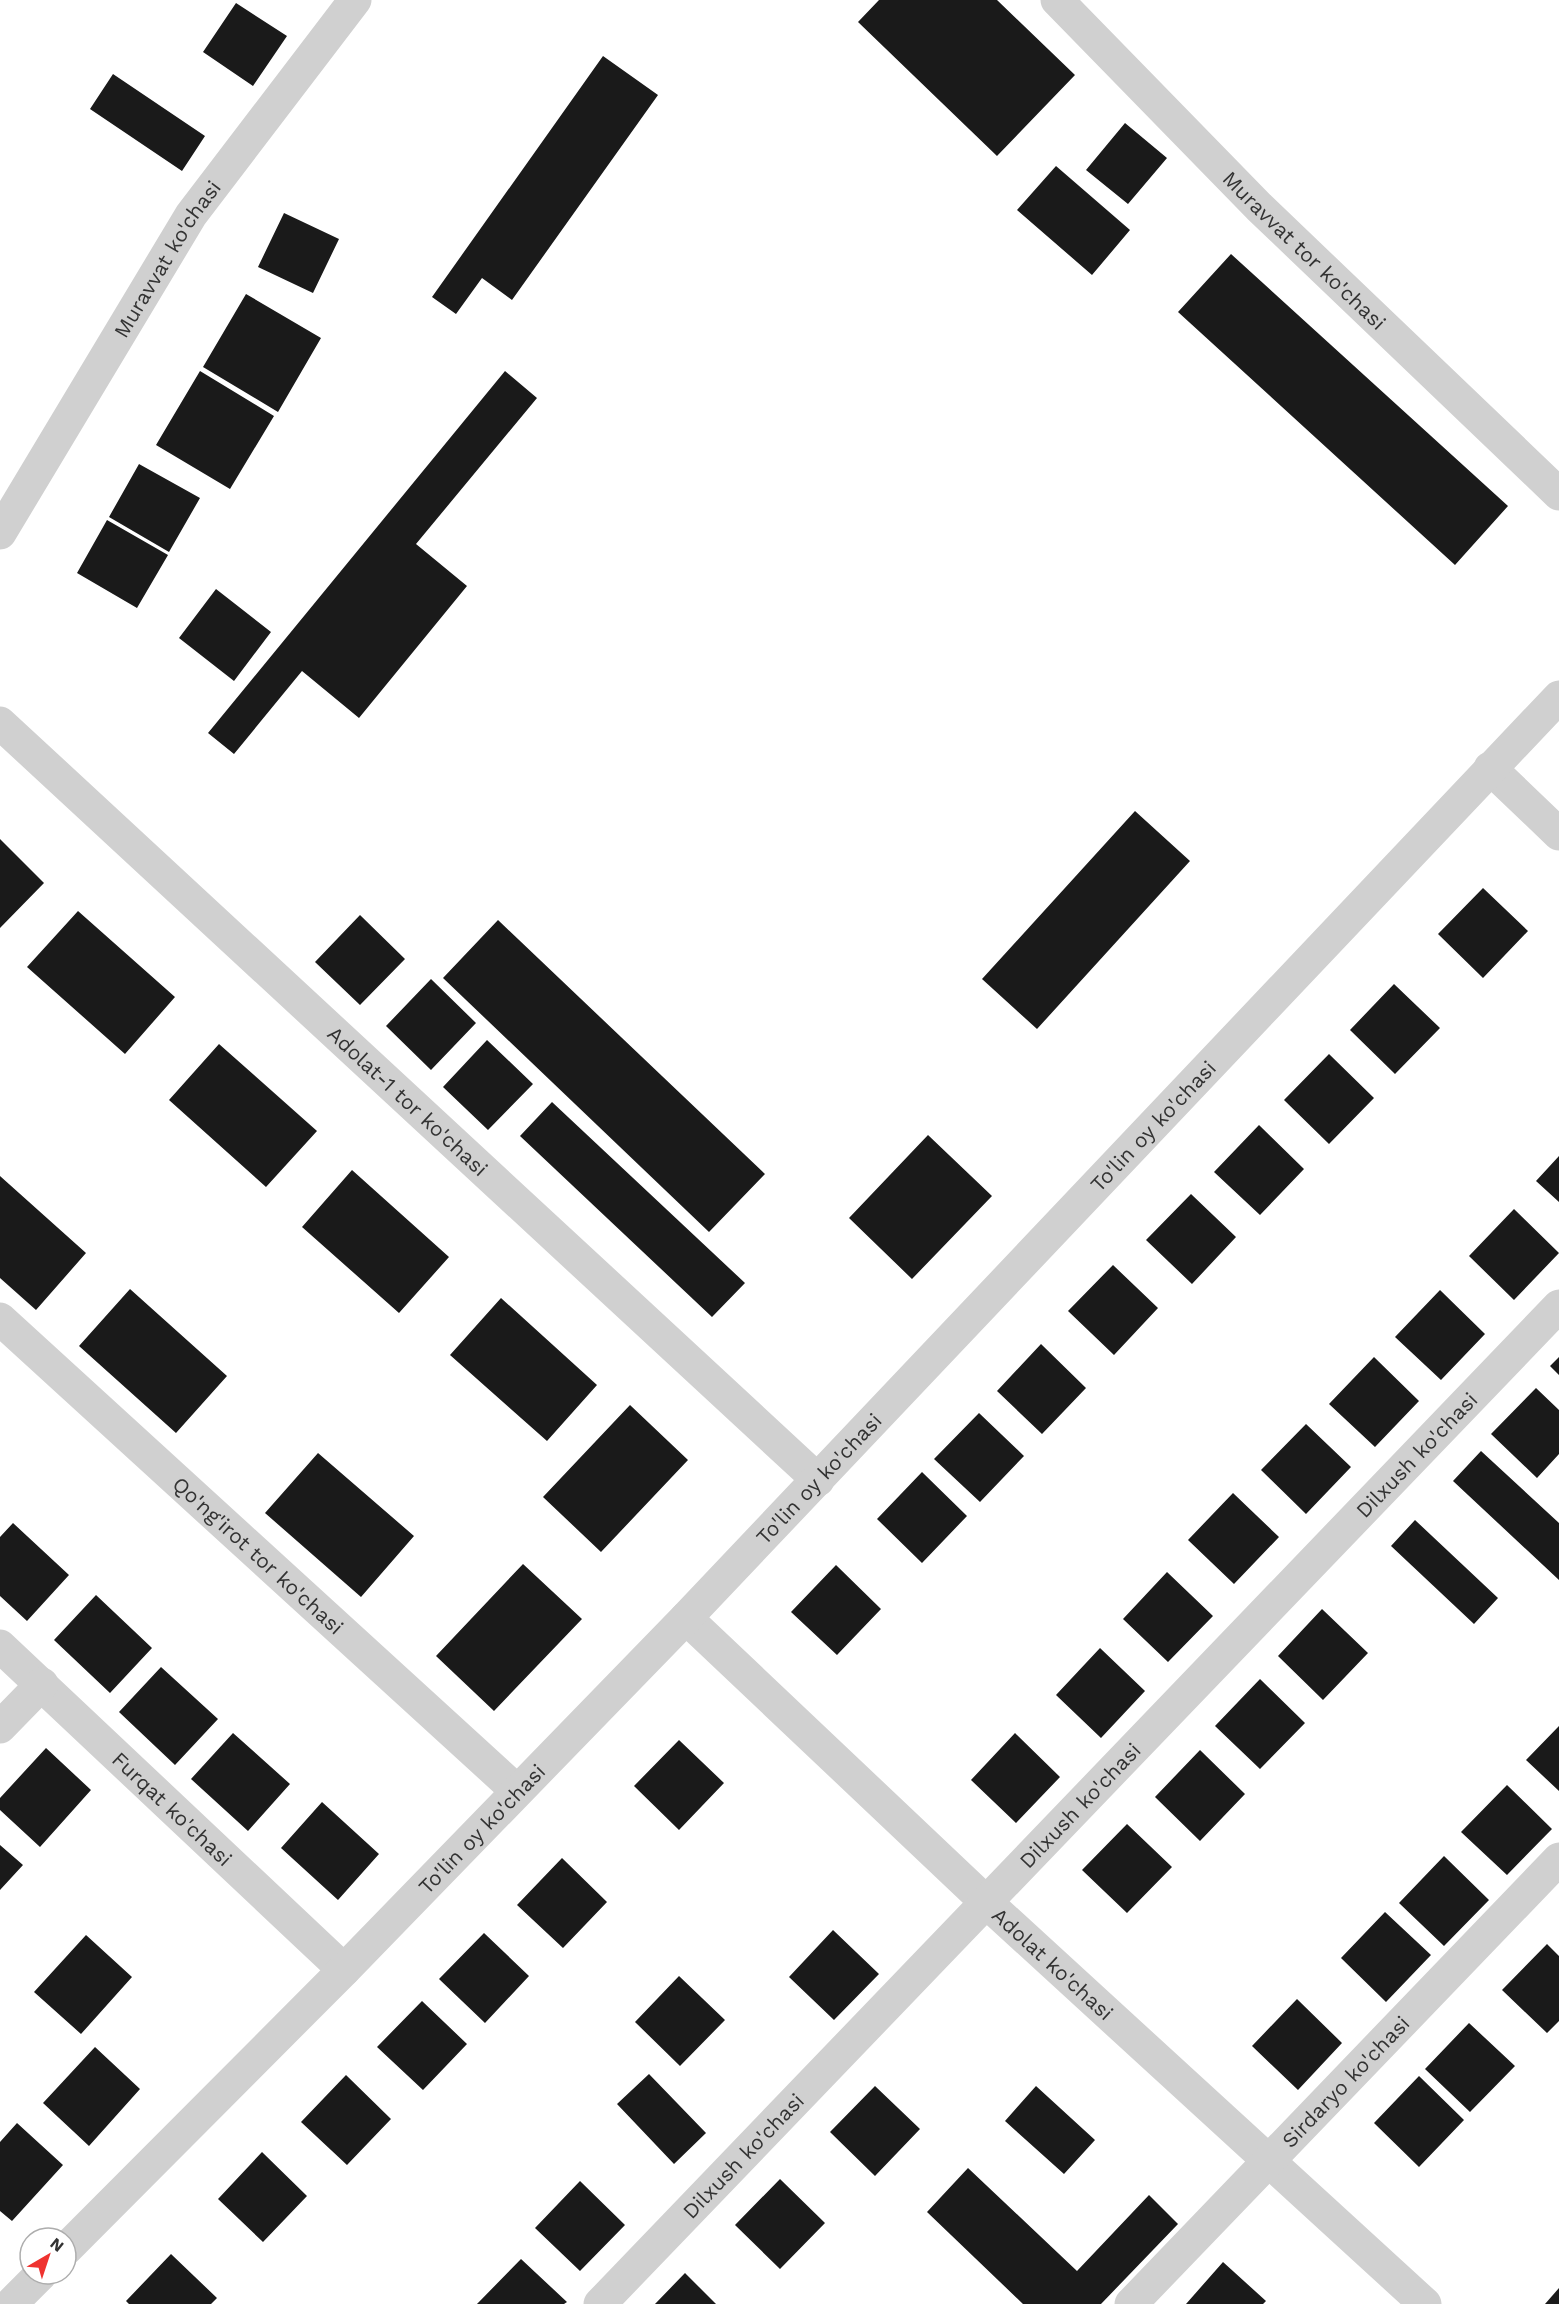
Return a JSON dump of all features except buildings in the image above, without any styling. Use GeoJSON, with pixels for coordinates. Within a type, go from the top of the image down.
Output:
{"type":"FeatureCollection","features":[{"type":"Feature","properties":{"kind":"street","name":"Muravvat ko'chasi"},"geometry":{"type":"LineString","coordinates":[[0,533],[191,215],[355,0]]}},
{"type":"Feature","properties":{"kind":"street","name":"Muravvat tor ko'chasi"},"geometry":{"type":"LineString","coordinates":[[1057,0],[1259,207],[1559,494]]}},
{"type":"Feature","properties":{"kind":"street","name":"To'lin oy ko'chasi"},"geometry":{"type":"LineString","coordinates":[[78,2237],[344,1971],[686,1618],[1559,697]]}},
{"type":"Feature","properties":{"kind":"street","name":"Adolat-1 tor ko'chasi"},"geometry":{"type":"LineString","coordinates":[[0,723],[818,1480]]}},
{"type":"Feature","properties":{"kind":"street"},"geometry":{"type":"LineString","coordinates":[[1490,768],[1559,834]]}},
{"type":"Feature","properties":{"kind":"street","name":"Dilxush ko'chasi"},"geometry":{"type":"LineString","coordinates":[[600,2304],[1559,1306]]}},
{"type":"Feature","properties":{"kind":"street","name":"Qo'ng'irot tor ko'chasi"},"geometry":{"type":"LineString","coordinates":[[0,1319],[517,1791]]}},
{"type":"Feature","properties":{"kind":"street","name":"Adolat ko'chasi"},"geometry":{"type":"LineString","coordinates":[[686,1618],[986,1902],[1425,2304]]}},
{"type":"Feature","properties":{"kind":"street","name":"Furqat ko'chasi"},"geometry":{"type":"LineString","coordinates":[[0,1646],[344,1971]]}},
{"type":"Feature","properties":{"kind":"street"},"geometry":{"type":"LineString","coordinates":[[0,1727],[42,1684]]}},
{"type":"Feature","properties":{"kind":"street","name":"Sirdaryo ko'chasi"},"geometry":{"type":"LineString","coordinates":[[1131,2304],[1559,1859]]}},
{"type":"Feature","properties":{"kind":"street"},"geometry":{"type":"LineString","coordinates":[[11,2304],[29,2286]]}}]}
